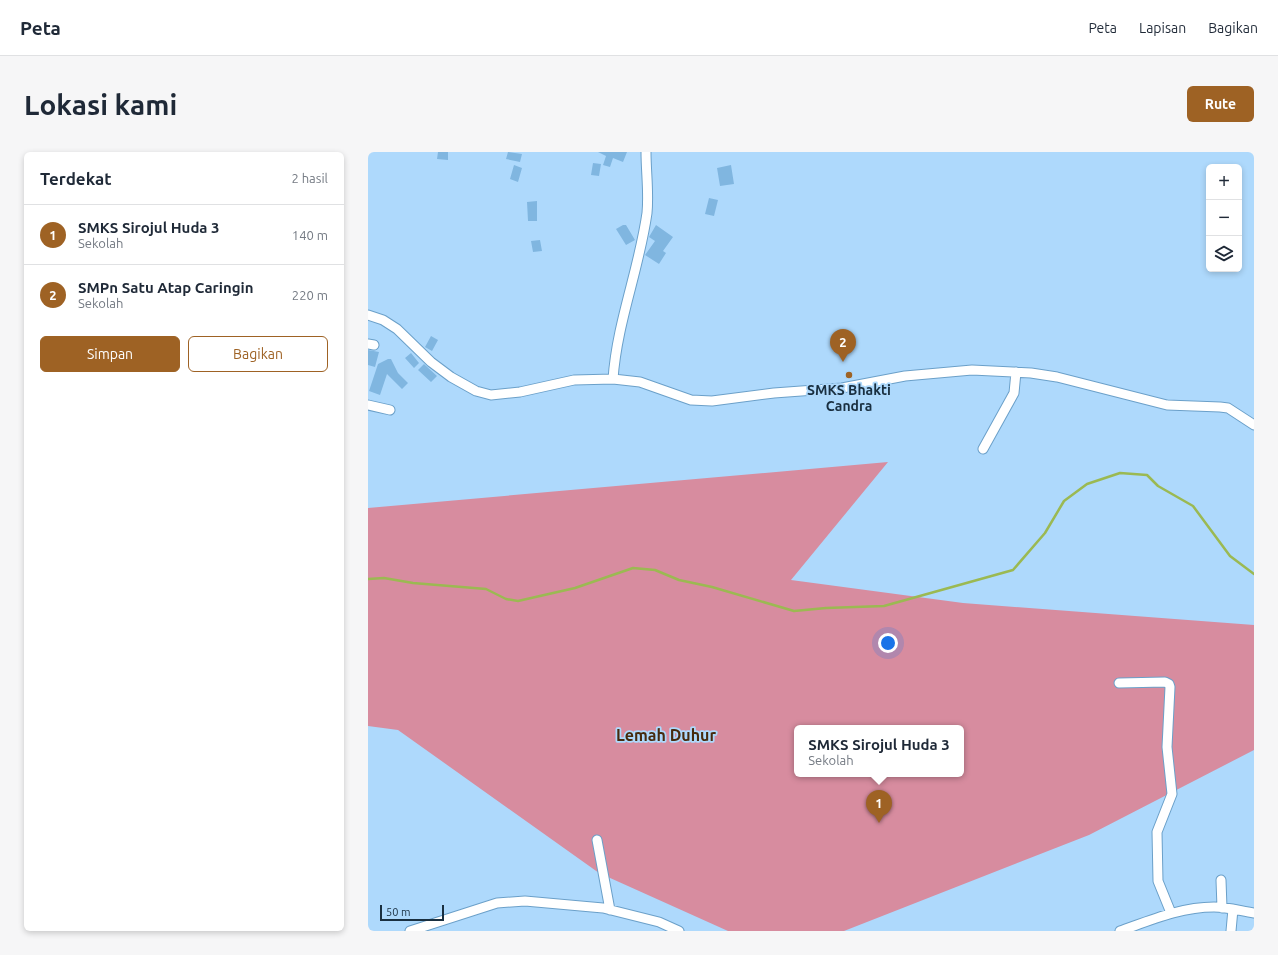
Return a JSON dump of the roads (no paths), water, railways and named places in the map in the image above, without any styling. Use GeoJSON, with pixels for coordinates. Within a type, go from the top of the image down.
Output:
{"type":"FeatureCollection","features":[{"type":"Feature","properties":{"kind":"street"},"geometry":{"type":"LineString","coordinates":[[613,379],[619,333],[634,281],[647,214],[646,152]]}},
{"type":"Feature","properties":{"kind":"street"},"geometry":{"type":"LineString","coordinates":[[368,315],[383,320],[397,329],[431,362],[451,377],[485,394],[511,393],[574,380],[613,379],[640,382],[680,397],[702,401],[787,391],[842,388],[905,376],[972,370],[1016,372],[1057,377],[1167,405],[1228,408],[1254,425]]}},
{"type":"Feature","properties":{"kind":"street"},"geometry":{"type":"LineString","coordinates":[[983,449],[1014,393],[1016,372]]}},
{"type":"Feature","properties":{"kind":"street"},"geometry":{"type":"LineString","coordinates":[[368,405],[390,410]]}},
{"type":"Feature","properties":{"kind":"street"},"geometry":{"type":"LineString","coordinates":[[1119,683],[1165,682],[1169,684],[1170,687],[1167,747],[1172,794],[1157,832],[1158,881],[1171,913]]}},
{"type":"Feature","properties":{"kind":"street"},"geometry":{"type":"LineString","coordinates":[[598,840],[610,910]]}},
{"type":"Feature","properties":{"kind":"street"},"geometry":{"type":"LineString","coordinates":[[1221,880],[1222,908]]}},
{"type":"Feature","properties":{"kind":"street"},"geometry":{"type":"LineString","coordinates":[[410,931],[497,903],[525,900],[610,910],[659,922],[679,931]]}},
{"type":"Feature","properties":{"kind":"street"},"geometry":{"type":"LineString","coordinates":[[1120,931],[1171,913],[1195,908],[1222,908],[1254,913]]}},
{"type":"Feature","properties":{"kind":"street"},"geometry":{"type":"LineString","coordinates":[[1231,931],[1233,910]]}},
{"type":"Feature","properties":{"kind":"waterway"},"geometry":{"type":"LineString","coordinates":[[368,579],[384,578],[413,583],[486,589],[506,599],[518,601],[575,588],[633,568],[655,570],[679,580],[712,587],[794,611],[826,608],[884,606],[1013,570],[1045,533],[1064,501],[1087,484],[1120,473],[1147,475],[1158,486],[1193,506],[1230,556],[1254,574]]}},
{"type":"Feature","properties":{"kind":"place","name":"SMPn Satu Atap Caringin"},"geometry":{"type":"Point","coordinates":[843,362]}},
{"type":"Feature","properties":{"kind":"place","name":"SMKS Bhakti Candra"},"geometry":{"type":"Point","coordinates":[849,375]}},
{"type":"Feature","properties":{"kind":"place","name":"SMKS Sirojul Huda 3"},"geometry":{"type":"Point","coordinates":[879,823]}},
{"type":"Feature","properties":{"kind":"district","name":"Lemah Duhur"},"geometry":{"type":"Point","coordinates":[666,735]}}]}
